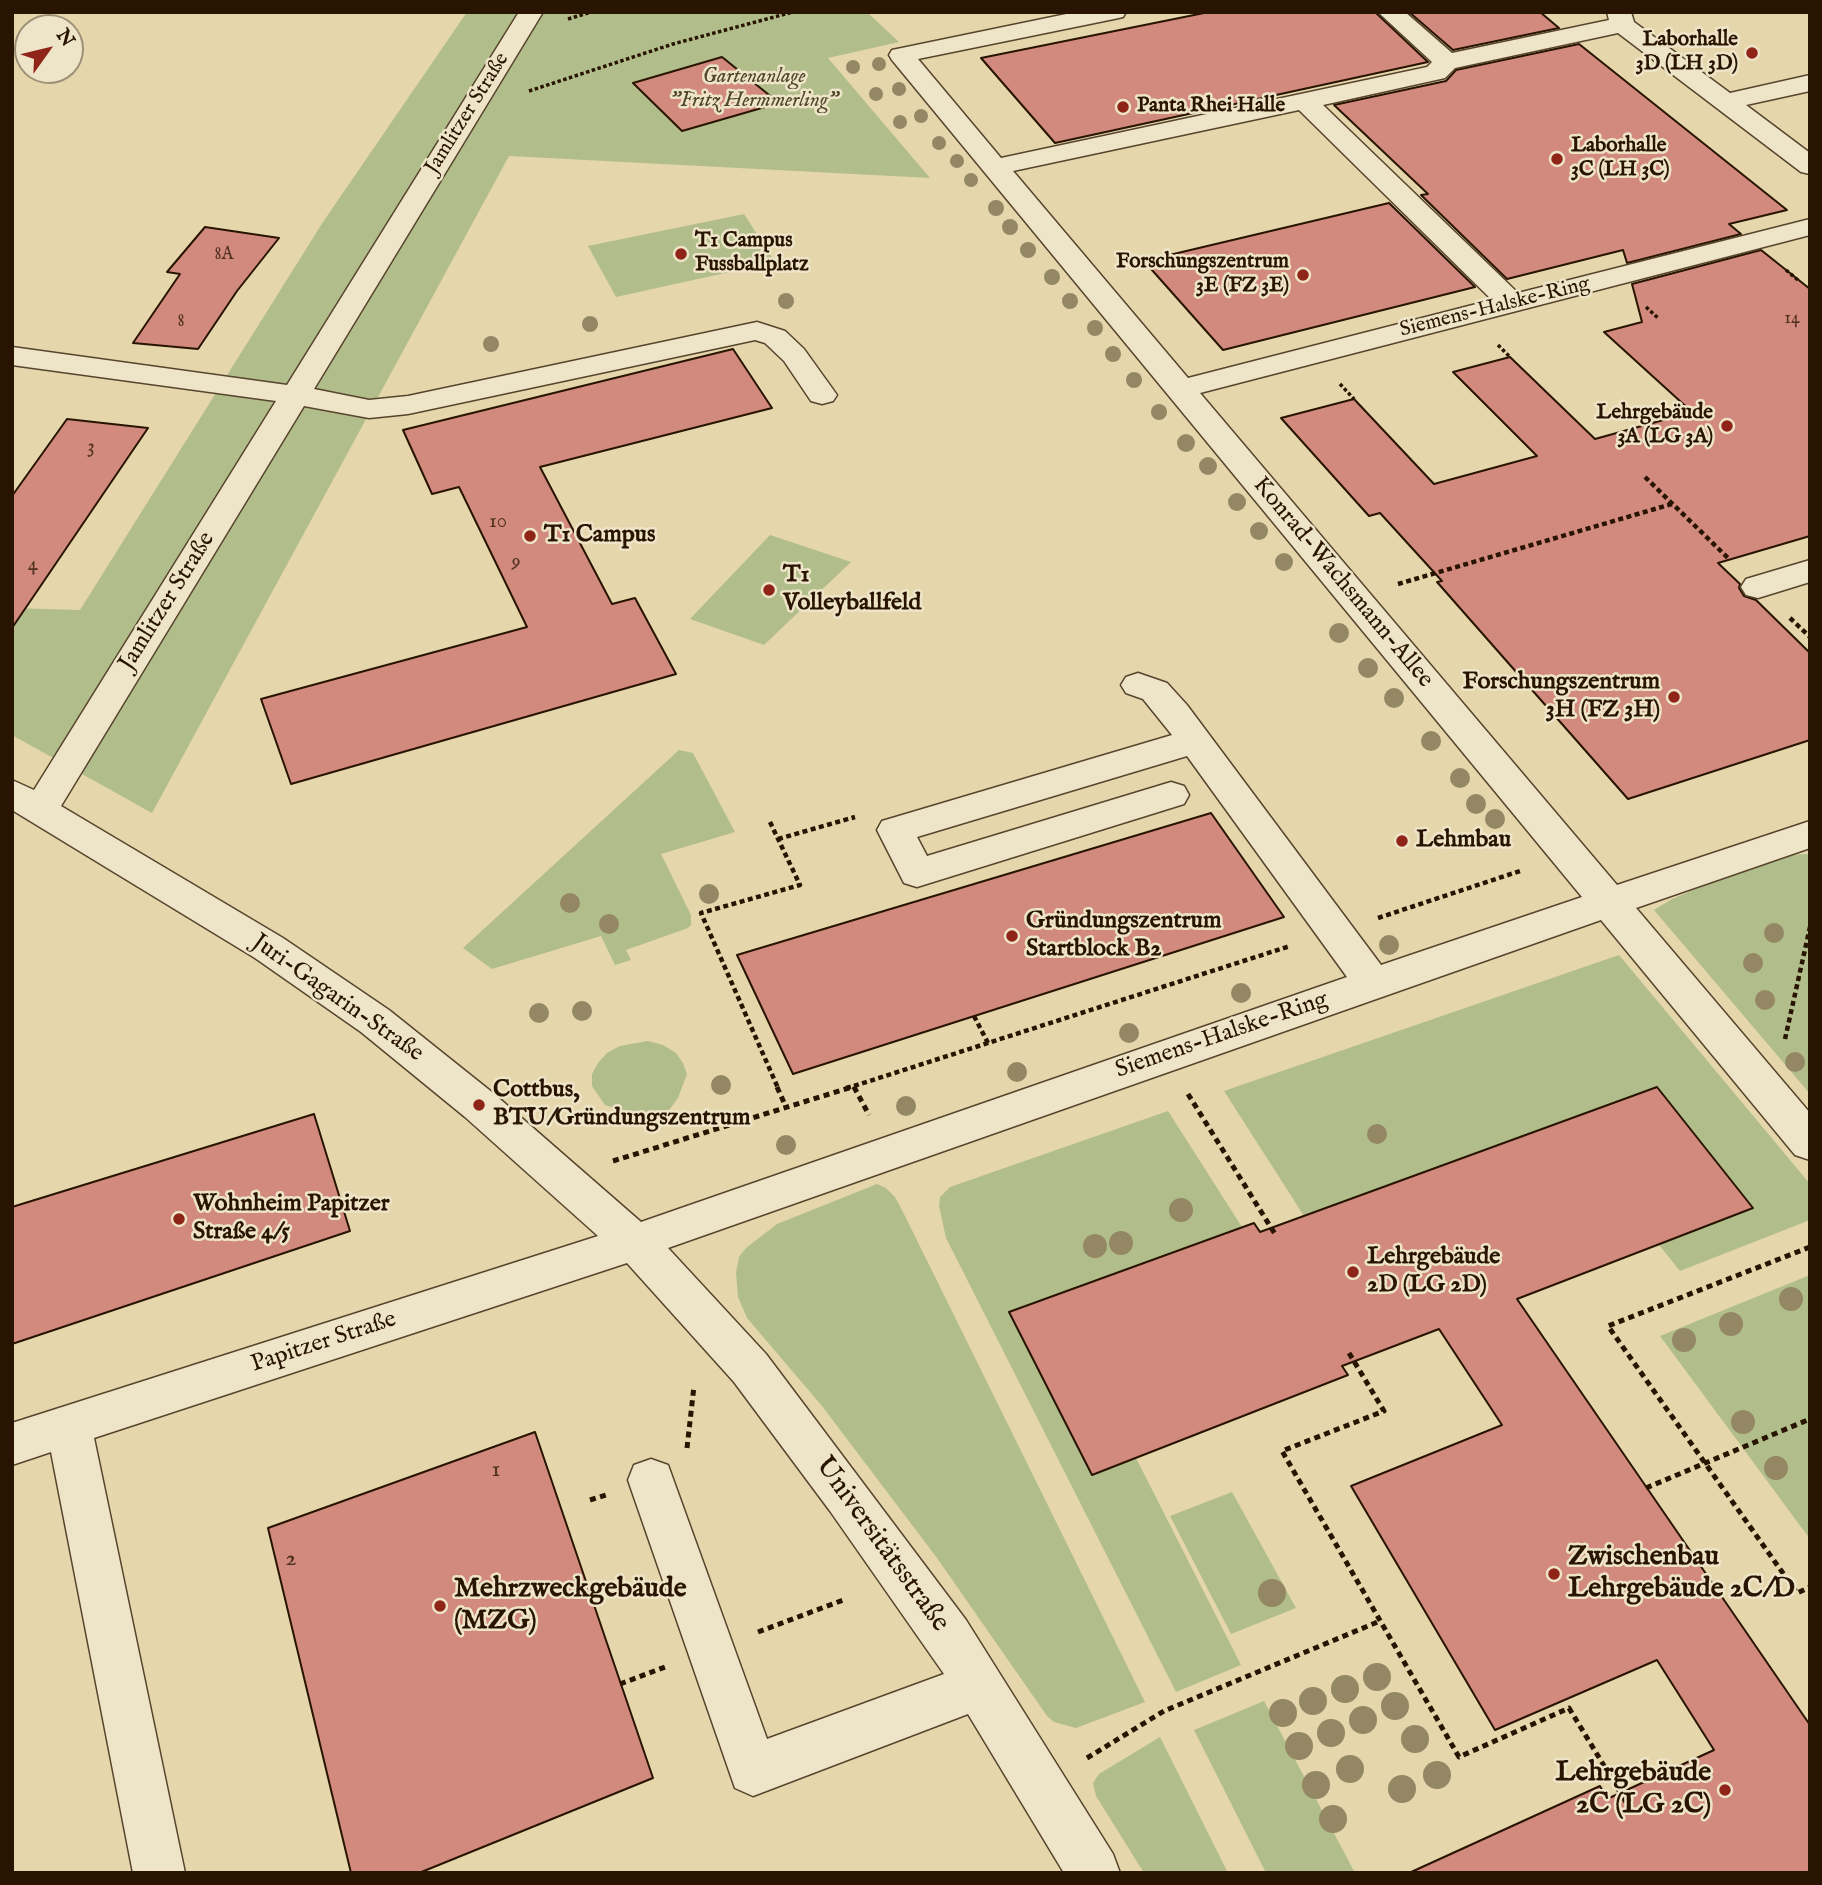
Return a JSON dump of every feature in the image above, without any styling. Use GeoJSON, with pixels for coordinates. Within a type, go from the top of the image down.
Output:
{"type":"FeatureCollection","features":[{"type":"Feature","properties":{"kind":"street","name":"Jamlitzer Straße"},"geometry":{"type":"LineString","coordinates":[[27,801],[296,394],[531,12]]}},
{"type":"Feature","properties":{"kind":"street","name":"Konrad-Wachsmann-Allee"},"geometry":{"type":"LineString","coordinates":[[1114,12],[901,55],[1810,1143]]}},
{"type":"Feature","properties":{"kind":"street"},"geometry":{"type":"LineString","coordinates":[[1390,12],[1447,62]]}},
{"type":"Feature","properties":{"kind":"street"},"geometry":{"type":"LineString","coordinates":[[995,167],[1436,74],[1447,62],[1621,19],[1810,166]]}},
{"type":"Feature","properties":{"kind":"street"},"geometry":{"type":"LineString","coordinates":[[1725,102],[1810,83]]}},
{"type":"Feature","properties":{"kind":"street"},"geometry":{"type":"LineString","coordinates":[[1304,100],[1512,304]]}},
{"type":"Feature","properties":{"kind":"street","name":"Siemens-Halske-Ring"},"geometry":{"type":"LineString","coordinates":[[1180,389],[1810,227]]}},
{"type":"Feature","properties":{"kind":"street"},"geometry":{"type":"LineString","coordinates":[[12,356],[296,394],[369,409],[408,405],[757,331],[775,337],[794,355],[822,395]]}},
{"type":"Feature","properties":{"kind":"street"},"geometry":{"type":"LineString","coordinates":[[1758,587],[1810,571]]}},
{"type":"Feature","properties":{"kind":"street"},"geometry":{"type":"LineString","coordinates":[[1138,685],[1155,691],[1195,741],[1373,983]]}},
{"type":"Feature","properties":{"kind":"street"},"geometry":{"type":"LineString","coordinates":[[1171,796],[917,873],[895,830],[1195,741]]}},
{"type":"Feature","properties":{"kind":"street","name":"Juri-Gagarin-Straße"},"geometry":{"type":"LineString","coordinates":[[27,801],[269,948],[375,1021],[490,1114],[635,1241]]}},
{"type":"Feature","properties":{"kind":"street","name":"Siemens-Halske-Ring"},"geometry":{"type":"LineString","coordinates":[[635,1241],[1373,983],[1810,834]]}},
{"type":"Feature","properties":{"kind":"street","name":"Papitzer Straße"},"geometry":{"type":"LineString","coordinates":[[12,1444],[635,1241]]}},
{"type":"Feature","properties":{"kind":"street","name":"Universitätsstraße"},"geometry":{"type":"LineString","coordinates":[[635,1241],[750,1368],[878,1539],[949,1637],[1094,1873]]}},
{"type":"Feature","properties":{"kind":"street"},"geometry":{"type":"LineString","coordinates":[[69,1426],[159,1873]]}},
{"type":"Feature","properties":{"kind":"street"},"geometry":{"type":"LineString","coordinates":[[651,1480],[753,1770],[979,1685]]}},
{"type":"Feature","properties":{"kind":"path"},"geometry":{"type":"LineString","coordinates":[[471,110],[673,44],[793,12]]}},
{"type":"Feature","properties":{"kind":"path"},"geometry":{"type":"LineString","coordinates":[[1354,597],[1672,504]]}},
{"type":"Feature","properties":{"kind":"path"},"geometry":{"type":"LineString","coordinates":[[778,839],[862,815]]}},
{"type":"Feature","properties":{"kind":"path"},"geometry":{"type":"LineString","coordinates":[[770,822],[800,885],[701,913],[786,1107]]}},
{"type":"Feature","properties":{"kind":"path"},"geometry":{"type":"LineString","coordinates":[[642,1152],[1570,855]]}},
{"type":"Feature","properties":{"kind":"path"},"geometry":{"type":"LineString","coordinates":[[1772,1098],[1810,927]]}},
{"type":"Feature","properties":{"kind":"path"},"geometry":{"type":"LineString","coordinates":[[974,1016],[988,1043]]}},
{"type":"Feature","properties":{"kind":"path"},"geometry":{"type":"LineString","coordinates":[[854,1086],[887,1154]]}},
{"type":"Feature","properties":{"kind":"path"},"geometry":{"type":"LineString","coordinates":[[1188,1094],[1275,1234]]}},
{"type":"Feature","properties":{"kind":"path"},"geometry":{"type":"LineString","coordinates":[[1810,1247],[1608,1326],[1797,1593],[1810,1587]]}},
{"type":"Feature","properties":{"kind":"path"},"geometry":{"type":"LineString","coordinates":[[1349,1353],[1384,1411],[1282,1451],[1459,1757],[1569,1708],[1626,1802]]}},
{"type":"Feature","properties":{"kind":"path"},"geometry":{"type":"LineString","coordinates":[[1646,1488],[1810,1419]]}},
{"type":"Feature","properties":{"kind":"path"},"geometry":{"type":"LineString","coordinates":[[1041,1786],[1164,1711],[1380,1621]]}},
{"type":"Feature","properties":{"kind":"green space","name":"Gartenanlage \"Fritz Hermmerling\""},"geometry":{"type":"Polygon","coordinates":[[[467,12],[867,12],[899,42],[828,58],[930,178],[509,156],[152,813],[12,735],[12,608],[80,610],[323,222],[467,12]]]}},
{"type":"Feature","properties":{"kind":"green space","name":"T1 Campus Fussballplatz"},"geometry":{"type":"Polygon","coordinates":[[[744,214],[775,262],[616,297],[588,246],[744,214]]]}},
{"type":"Feature","properties":{"kind":"green space","name":"T1 Volleyballfeld"},"geometry":{"type":"Polygon","coordinates":[[[770,535],[851,562],[764,645],[690,619],[770,535]]]}},
{"type":"Feature","properties":{"kind":"green space"},"geometry":{"type":"Polygon","coordinates":[[[679,750],[693,753],[735,832],[661,854],[691,915],[691,925],[688,928],[626,950],[631,960],[615,965],[601,936],[492,969],[463,948],[679,750]]]}},
{"type":"Feature","properties":{"kind":"green space"},"geometry":{"type":"Polygon","coordinates":[[[1810,854],[1810,1094],[1654,910],[1672,899],[1734,873],[1785,855],[1810,854]]]}},
{"type":"Feature","properties":{"kind":"green space"},"geometry":{"type":"Polygon","coordinates":[[[1619,955],[1810,1184],[1810,1220],[1680,1271],[1659,1245],[1753,1208],[1657,1087],[1304,1216],[1224,1091],[1619,955]]]}},
{"type":"Feature","properties":{"kind":"green space"},"geometry":{"type":"Polygon","coordinates":[[[648,1041],[663,1045],[676,1053],[683,1063],[687,1074],[678,1098],[670,1109],[655,1117],[633,1114],[605,1105],[592,1086],[592,1074],[598,1063],[607,1053],[620,1046],[648,1041]]]}},
{"type":"Feature","properties":{"kind":"green space"},"geometry":{"type":"Polygon","coordinates":[[[1168,1111],[1242,1227],[1009,1312],[1091,1474],[1136,1458],[1241,1665],[1176,1692],[946,1238],[939,1206],[940,1197],[950,1187],[1168,1111]]]}},
{"type":"Feature","properties":{"kind":"green space"},"geometry":{"type":"Polygon","coordinates":[[[877,1184],[895,1197],[902,1210],[1145,1702],[1076,1728],[1054,1722],[1047,1716],[937,1558],[822,1406],[747,1318],[738,1297],[736,1273],[739,1257],[746,1248],[777,1224],[877,1184]]]}},
{"type":"Feature","properties":{"kind":"green space"},"geometry":{"type":"Polygon","coordinates":[[[1810,1275],[1810,1539],[1660,1336],[1810,1275]]]}},
{"type":"Feature","properties":{"kind":"green space"},"geometry":{"type":"Polygon","coordinates":[[[1232,1492],[1296,1608],[1231,1634],[1170,1516],[1232,1492]]]}},
{"type":"Feature","properties":{"kind":"green space"},"geometry":{"type":"Polygon","coordinates":[[[1264,1701],[1355,1873],[1266,1873],[1194,1730],[1264,1701]]]}},
{"type":"Feature","properties":{"kind":"green space"},"geometry":{"type":"Polygon","coordinates":[[[1160,1737],[1228,1873],[1144,1873],[1096,1796],[1093,1783],[1099,1774],[1160,1737]]]}},
{"type":"Feature","properties":{"kind":"building","name":"Panta Rhei Halle"},"geometry":{"type":"Polygon","coordinates":[[[1209,12],[1375,12],[1428,62],[1055,143],[981,58],[1209,12]]]}},
{"type":"Feature","properties":{"kind":"building"},"geometry":{"type":"Polygon","coordinates":[[[1409,12],[1540,12],[1559,28],[1453,50],[1409,12]]]}},
{"type":"Feature","properties":{"kind":"building","name":"Laborhalle 3C (LH 3C)"},"geometry":{"type":"Polygon","coordinates":[[[1579,44],[1787,210],[1729,224],[1741,234],[1627,263],[1623,250],[1507,279],[1421,195],[1428,194],[1334,105],[1446,81],[1456,70],[1579,44]]]}},
{"type":"Feature","properties":{"kind":"building"},"geometry":{"type":"Polygon","coordinates":[[[722,57],[779,103],[682,131],[633,83],[722,57]]]}},
{"type":"Feature","properties":{"kind":"building","name":"Forschungszentrum 3E (FZ 3E)"},"geometry":{"type":"Polygon","coordinates":[[[1389,203],[1475,287],[1223,350],[1144,261],[1389,203]]]}},
{"type":"Feature","properties":{"kind":"building"},"geometry":{"type":"Polygon","coordinates":[[[205,227],[279,238],[237,291],[198,349],[133,343],[180,274],[167,272],[205,227]]]}},
{"type":"Feature","properties":{"kind":"building"},"geometry":{"type":"Polygon","coordinates":[[[1761,250],[1810,289],[1810,536],[1718,563],[1740,584],[1739,588],[1744,596],[1756,600],[1810,653],[1810,740],[1628,799],[1437,582],[1442,581],[1380,513],[1369,516],[1281,418],[1354,399],[1434,484],[1537,456],[1453,372],[1510,357],[1595,439],[1692,412],[1604,332],[1642,322],[1632,284],[1761,250]]]}},
{"type":"Feature","properties":{"kind":"building"},"geometry":{"type":"Polygon","coordinates":[[[733,349],[772,408],[540,467],[612,604],[635,598],[676,674],[291,784],[261,699],[527,627],[459,487],[432,494],[403,430],[733,349]]]}},
{"type":"Feature","properties":{"kind":"building"},"geometry":{"type":"Polygon","coordinates":[[[67,419],[148,428],[12,628],[12,496],[67,419]]]}},
{"type":"Feature","properties":{"kind":"building","name":"Gründungszentrum Startblock B2"},"geometry":{"type":"Polygon","coordinates":[[[1211,813],[1284,917],[793,1074],[737,955],[1211,813]]]}},
{"type":"Feature","properties":{"kind":"building"},"geometry":{"type":"Polygon","coordinates":[[[1657,1087],[1753,1208],[1517,1299],[1810,1725],[1810,1873],[1409,1873],[1600,1786],[1607,1799],[1714,1750],[1657,1660],[1495,1730],[1351,1486],[1502,1425],[1439,1329],[1342,1366],[1348,1375],[1092,1475],[1009,1312],[1254,1223],[1260,1232],[1657,1087]]]}},
{"type":"Feature","properties":{"kind":"building","name":"Wohnheim Papitzer Straße 4/5"},"geometry":{"type":"Polygon","coordinates":[[[314,1114],[350,1231],[12,1344],[12,1207],[314,1114]]]}},
{"type":"Feature","properties":{"kind":"building","name":"Mehrzweckgebäude (MZG)"},"geometry":{"type":"Polygon","coordinates":[[[535,1432],[653,1778],[419,1873],[351,1873],[268,1528],[535,1432]]]}},
{"type":"Feature","properties":{"kind":"place","name":"Laborhalle 3D (LH 3D)"},"geometry":{"type":"Point","coordinates":[1752,53]}},
{"type":"Feature","properties":{"kind":"place","name":"Panta Rhei Halle"},"geometry":{"type":"Point","coordinates":[1123,107]}},
{"type":"Feature","properties":{"kind":"place","name":"Laborhalle 3C (LH 3C)"},"geometry":{"type":"Point","coordinates":[1557,159]}},
{"type":"Feature","properties":{"kind":"place","name":"T1 Campus Fussballplatz"},"geometry":{"type":"Point","coordinates":[681,254]}},
{"type":"Feature","properties":{"kind":"place","name":"Forschungszentrum 3E (FZ 3E)"},"geometry":{"type":"Point","coordinates":[1303,275]}},
{"type":"Feature","properties":{"kind":"place","name":"Lehrgebäude 3A (LG 3A)"},"geometry":{"type":"Point","coordinates":[1727,426]}},
{"type":"Feature","properties":{"kind":"place","name":"T1 Campus"},"geometry":{"type":"Point","coordinates":[530,536]}},
{"type":"Feature","properties":{"kind":"place","name":"T1 Volleyballfeld"},"geometry":{"type":"Point","coordinates":[769,590]}},
{"type":"Feature","properties":{"kind":"place","name":"Forschungszentrum 3H (FZ 3H)"},"geometry":{"type":"Point","coordinates":[1674,697]}},
{"type":"Feature","properties":{"kind":"place","name":"Lehmbau"},"geometry":{"type":"Point","coordinates":[1402,841]}},
{"type":"Feature","properties":{"kind":"place","name":"Gründungszentrum Startblock B2"},"geometry":{"type":"Point","coordinates":[1012,936]}},
{"type":"Feature","properties":{"kind":"place","name":"Cottbus, BTU/Gründungszentrum"},"geometry":{"type":"Point","coordinates":[479,1105]}},
{"type":"Feature","properties":{"kind":"place","name":"Wohnheim Papitzer Straße 4/5"},"geometry":{"type":"Point","coordinates":[179,1219]}},
{"type":"Feature","properties":{"kind":"place","name":"Lehrgebäude 2D (LG 2D)"},"geometry":{"type":"Point","coordinates":[1353,1272]}},
{"type":"Feature","properties":{"kind":"place","name":"Zwischenbau Lehrgebäude 2C/D"},"geometry":{"type":"Point","coordinates":[1554,1574]}},
{"type":"Feature","properties":{"kind":"place","name":"Mehrzweckgebäude (MZG)"},"geometry":{"type":"Point","coordinates":[440,1606]}},
{"type":"Feature","properties":{"kind":"place","name":"Lehrgebäude 2C (LG 2C)"},"geometry":{"type":"Point","coordinates":[1725,1790]}}]}
